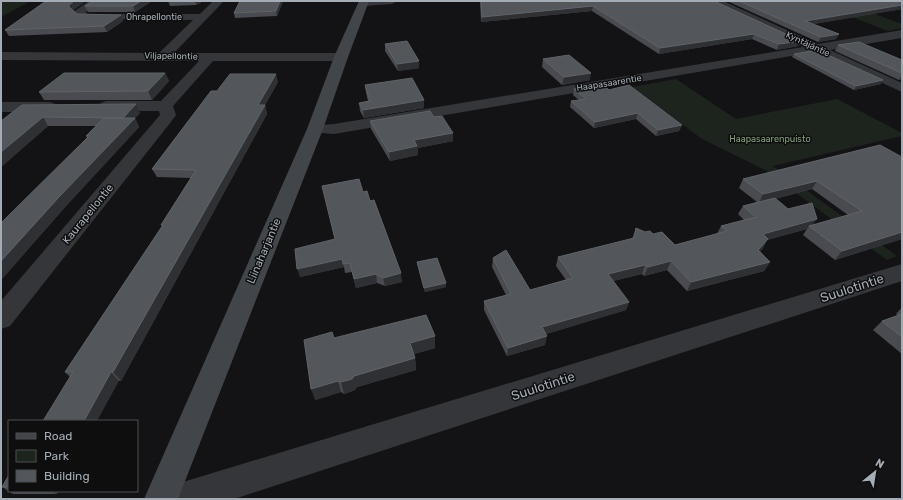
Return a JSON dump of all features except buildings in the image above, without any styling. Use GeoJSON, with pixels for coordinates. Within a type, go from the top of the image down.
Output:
{"type":"FeatureCollection","features":[{"type":"Feature","properties":{"kind":"main road","name":"Liinaharjantie"},"geometry":{"type":"LineString","coordinates":[[161,499],[315,129],[363,2]]}},
{"type":"Feature","properties":{"kind":"street","name":"Ohrapellontie"},"geometry":{"type":"LineString","coordinates":[[96,1],[79,12],[84,17],[203,17]]}},
{"type":"Feature","properties":{"kind":"street","name":"Ohrapellontie"},"geometry":{"type":"LineString","coordinates":[[164,56],[219,1]]}},
{"type":"Feature","properties":{"kind":"street"},"geometry":{"type":"LineString","coordinates":[[363,2],[392,1]]}},
{"type":"Feature","properties":{"kind":"street","name":"Kyntäjäntie"},"geometry":{"type":"LineString","coordinates":[[714,1],[902,88]]}},
{"type":"Feature","properties":{"kind":"street","name":"Haapasaarentie"},"geometry":{"type":"LineString","coordinates":[[315,129],[334,128],[902,34]]}},
{"type":"Feature","properties":{"kind":"street","name":"Viljapellontie"},"geometry":{"type":"LineString","coordinates":[[1,56],[341,57]]}},
{"type":"Feature","properties":{"kind":"street"},"geometry":{"type":"LineString","coordinates":[[95,106],[165,106],[210,56]]}},
{"type":"Feature","properties":{"kind":"street"},"geometry":{"type":"LineString","coordinates":[[1,107],[63,106]]}},
{"type":"Feature","properties":{"kind":"street","name":"Kaurapellontie"},"geometry":{"type":"LineString","coordinates":[[1,320],[168,115],[165,106]]}},
{"type":"Feature","properties":{"kind":"street","name":"Suulotintie"},"geometry":{"type":"LineString","coordinates":[[183,499],[902,272]]}},
{"type":"Feature","properties":{"kind":"green space"},"geometry":{"type":"Polygon","coordinates":[[[1,1],[31,1],[1,17],[1,1]]]}},
{"type":"Feature","properties":{"kind":"green space"},"geometry":{"type":"Polygon","coordinates":[[[810,1],[840,1],[902,24],[902,28],[888,31],[810,1]]]}},
{"type":"Feature","properties":{"kind":"green space","name":"Haapasaarenpuisto"},"geometry":{"type":"Polygon","coordinates":[[[676,79],[736,119],[837,99],[902,133],[902,136],[773,166],[897,256],[887,260],[765,170],[702,139],[632,87],[676,79]]]}}]}
